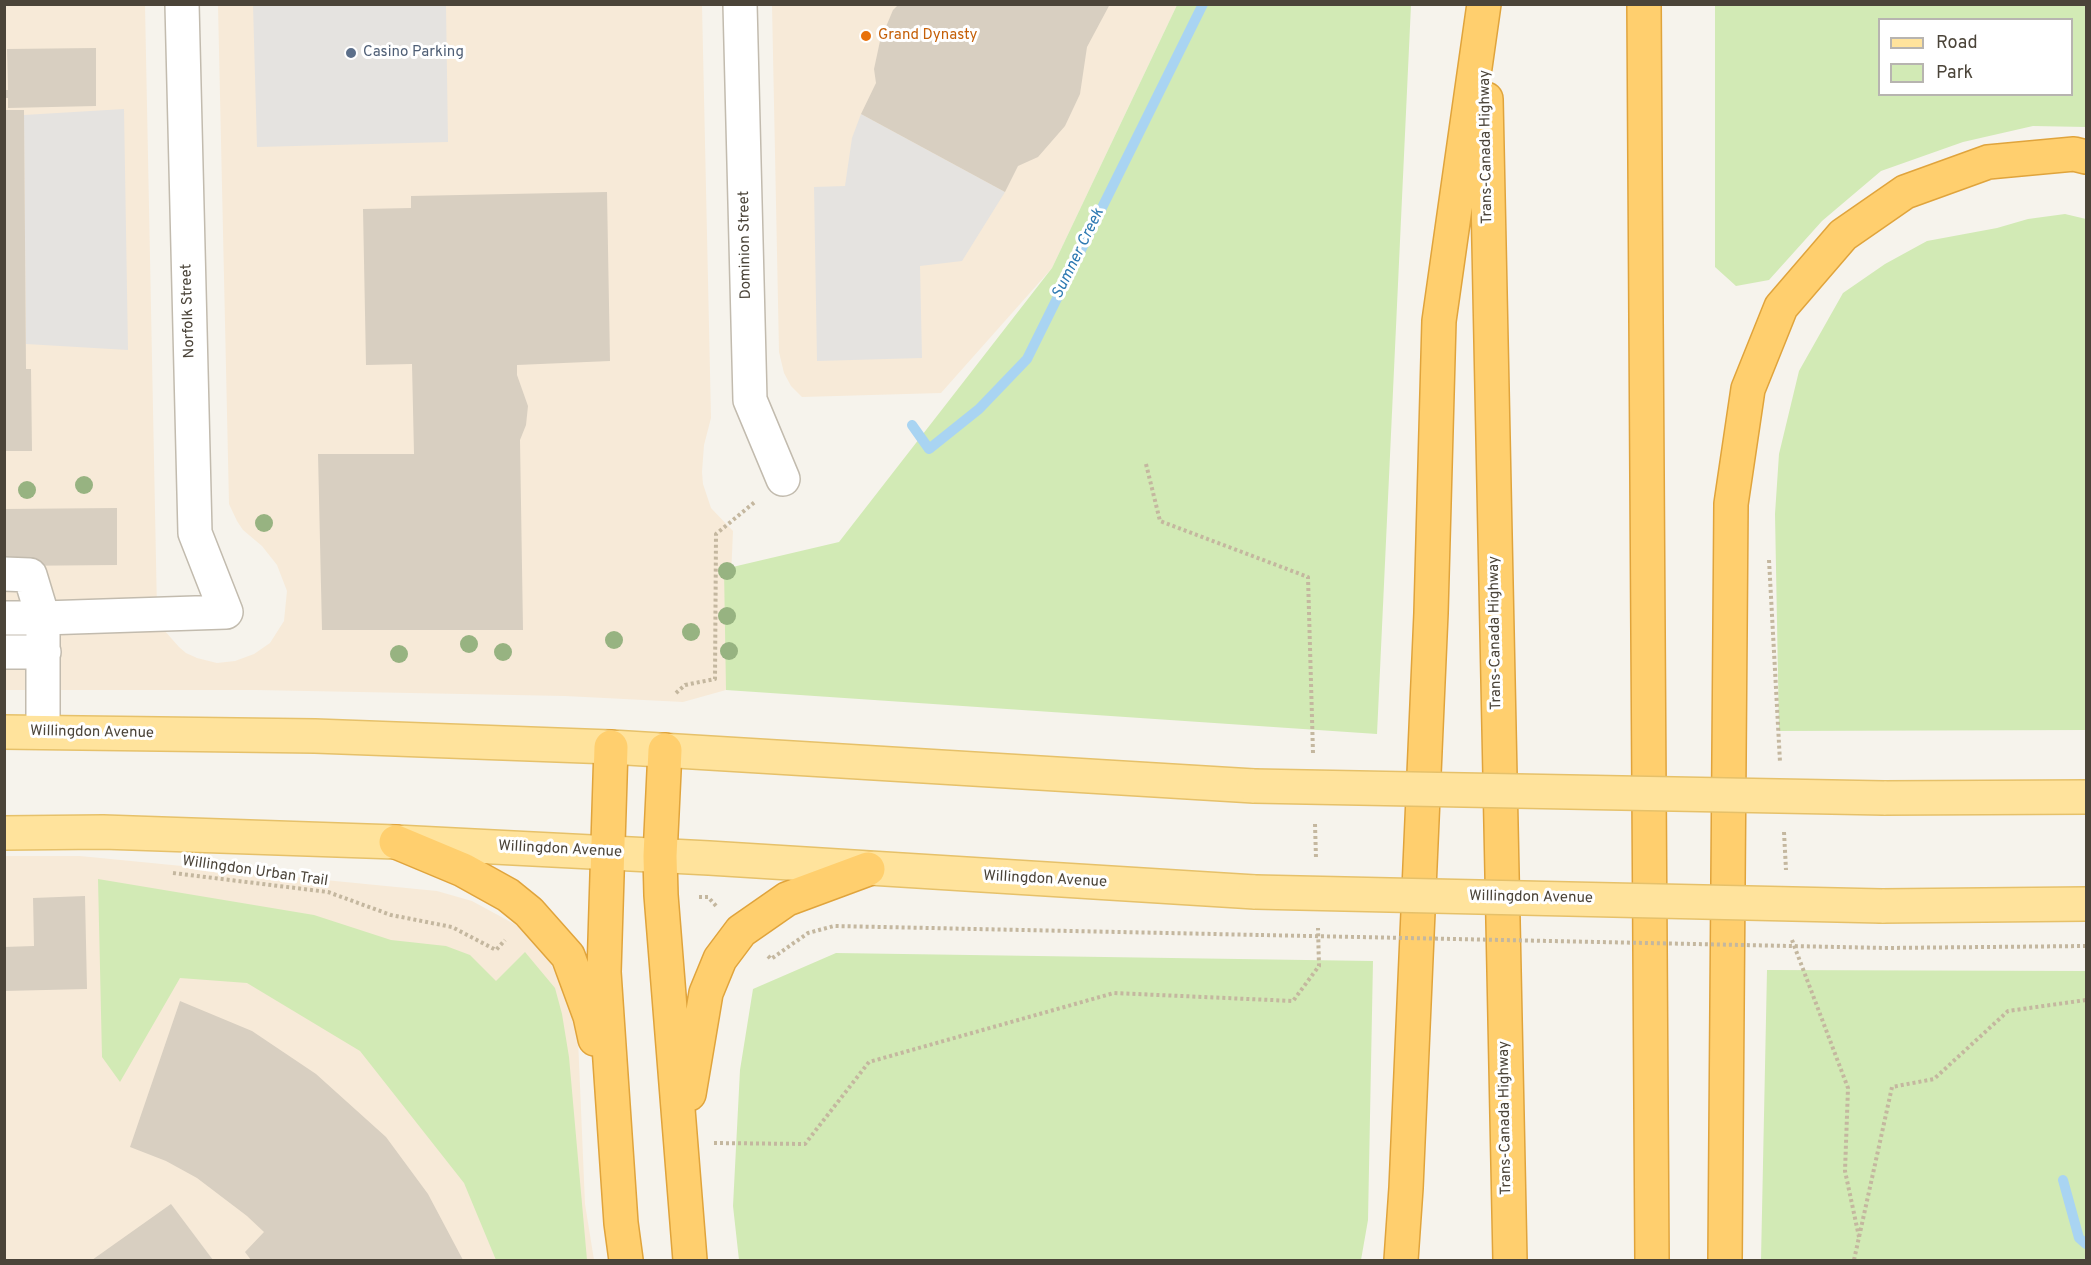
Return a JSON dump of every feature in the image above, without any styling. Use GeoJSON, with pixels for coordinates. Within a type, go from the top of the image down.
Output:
{"type":"FeatureCollection","features":[{"type":"Feature","properties":{"kind":"highway"},"geometry":{"type":"LineString","coordinates":[[1401,1260],[1430,625],[1439,321],[1484,4]]}},
{"type":"Feature","properties":{"kind":"highway","name":"Trans-Canada Highway"},"geometry":{"type":"LineString","coordinates":[[1484,4],[1510,1260]]}},
{"type":"Feature","properties":{"kind":"highway"},"geometry":{"type":"LineString","coordinates":[[1644,4],[1652,1260]]}},
{"type":"Feature","properties":{"kind":"highway"},"geometry":{"type":"LineString","coordinates":[[1725,1260],[1731,504],[1748,389],[1781,307],[1843,235],[1905,192],[1988,162],[2074,154],[2086,156]]}},
{"type":"Feature","properties":{"kind":"highway"},"geometry":{"type":"LineString","coordinates":[[611,747],[604,972],[621,1223],[626,1260]]}},
{"type":"Feature","properties":{"kind":"highway"},"geometry":{"type":"LineString","coordinates":[[665,750],[660,856],[661,895],[690,1260]]}},
{"type":"Feature","properties":{"kind":"highway"},"geometry":{"type":"LineString","coordinates":[[396,842],[463,870],[508,895],[529,912],[568,956],[590,1016],[614,1124]]}},
{"type":"Feature","properties":{"kind":"highway"},"geometry":{"type":"LineString","coordinates":[[681,1143],[706,993],[720,959],[741,931],[787,899],[868,869]]}},
{"type":"Feature","properties":{"kind":"main road","name":"Willingdon Avenue"},"geometry":{"type":"LineString","coordinates":[[4,732],[315,736],[611,747],[1254,786],[1884,798],[2086,797]]}},
{"type":"Feature","properties":{"kind":"main road","name":"Willingdon Avenue"},"geometry":{"type":"LineString","coordinates":[[4,833],[103,832],[396,842],[607,852],[1255,892],[1882,906],[2086,904]]}},
{"type":"Feature","properties":{"kind":"street","name":"Norfolk Street"},"geometry":{"type":"LineString","coordinates":[[43,618],[226,612],[195,533],[182,4]]}},
{"type":"Feature","properties":{"kind":"street","name":"Dominion Street"},"geometry":{"type":"LineString","coordinates":[[740,4],[750,400],[783,479]]}},
{"type":"Feature","properties":{"kind":"street"},"geometry":{"type":"LineString","coordinates":[[4,574],[30,575],[43,618],[44,732]]}},
{"type":"Feature","properties":{"kind":"street"},"geometry":{"type":"LineString","coordinates":[[4,618],[43,618]]}},
{"type":"Feature","properties":{"kind":"street"},"geometry":{"type":"LineString","coordinates":[[4,652],[44,652]]}},
{"type":"Feature","properties":{"kind":"path"},"geometry":{"type":"LineString","coordinates":[[1146,464],[1160,521],[1308,576],[1313,754]]}},
{"type":"Feature","properties":{"kind":"path"},"geometry":{"type":"LineString","coordinates":[[676,693],[685,685],[715,679],[716,534],[783,479]]}},
{"type":"Feature","properties":{"kind":"path"},"geometry":{"type":"LineString","coordinates":[[1769,559],[1780,763]]}},
{"type":"Feature","properties":{"kind":"path"},"geometry":{"type":"LineString","coordinates":[[1315,813],[1316,860]]}},
{"type":"Feature","properties":{"kind":"path"},"geometry":{"type":"LineString","coordinates":[[1783,823],[1786,870]]}},
{"type":"Feature","properties":{"kind":"path","name":"Willingdon Urban Trail"},"geometry":{"type":"LineString","coordinates":[[167,872],[328,892],[391,915],[452,927],[496,950],[511,934]]}},
{"type":"Feature","properties":{"kind":"path"},"geometry":{"type":"LineString","coordinates":[[699,897],[708,897],[720,910]]}},
{"type":"Feature","properties":{"kind":"path"},"geometry":{"type":"LineString","coordinates":[[681,1143],[805,1144],[869,1062],[1114,993],[1293,1001],[1319,966],[1318,919]]}},
{"type":"Feature","properties":{"kind":"path"},"geometry":{"type":"LineString","coordinates":[[763,952],[771,959],[808,933],[834,926],[1885,948],[2086,946]]}},
{"type":"Feature","properties":{"kind":"path"},"geometry":{"type":"LineString","coordinates":[[1789,930],[1848,1088],[1845,1171],[1859,1236]]}},
{"type":"Feature","properties":{"kind":"path"},"geometry":{"type":"LineString","coordinates":[[1854,1260],[1892,1087],[1934,1079],[2008,1011],[2086,1000]]}},
{"type":"Feature","properties":{"kind":"shaded area"},"geometry":{"type":"Polygon","coordinates":[[[5,5],[145,5],[157,611],[164,630],[179,647],[197,658],[217,663],[235,661],[254,654],[270,643],[284,621],[287,591],[277,565],[262,546],[243,530],[229,504],[218,5],[702,5],[711,418],[704,445],[702,472],[703,484],[711,508],[733,531],[726,690],[683,702],[565,696],[256,690],[5,690],[5,5]]]}},
{"type":"Feature","properties":{"kind":"shaded area","name":"Casino Parking"},"geometry":{"type":"Polygon","coordinates":[[[253,5],[446,5],[448,142],[257,147],[253,5]]]}},
{"type":"Feature","properties":{"kind":"shaded area"},"geometry":{"type":"Polygon","coordinates":[[[772,5],[1177,5],[1052,268],[941,393],[802,397],[791,386],[784,373],[779,352],[772,5]]]}},
{"type":"Feature","properties":{"kind":"shaded area"},"geometry":{"type":"Polygon","coordinates":[[[124,109],[128,350],[26,344],[24,115],[124,109]]]}},
{"type":"Feature","properties":{"kind":"shaded area"},"geometry":{"type":"Polygon","coordinates":[[[861,114],[1005,192],[962,261],[920,266],[922,358],[817,361],[814,187],[845,186],[852,138],[861,114]]]}},
{"type":"Feature","properties":{"kind":"shaded area"},"geometry":{"type":"Polygon","coordinates":[[[5,856],[80,856],[437,891],[472,901],[518,926],[543,951],[557,975],[568,997],[578,1039],[585,1204],[594,1260],[5,1260],[5,856]]]}},
{"type":"Feature","properties":{"kind":"green space"},"geometry":{"type":"Polygon","coordinates":[[[1177,5],[1411,5],[1377,734],[726,690],[724,569],[839,542],[1052,268],[1177,5]]]}},
{"type":"Feature","properties":{"kind":"green space"},"geometry":{"type":"Polygon","coordinates":[[[1715,5],[2086,5],[2086,127],[2033,126],[1963,142],[1881,171],[1822,221],[1769,280],[1736,286],[1715,267],[1715,5]]]}},
{"type":"Feature","properties":{"kind":"green space"},"geometry":{"type":"Polygon","coordinates":[[[2065,214],[2086,219],[2086,730],[1779,731],[1775,514],[1779,454],[1799,371],[1843,293],[1885,264],[1927,241],[1997,228],[2028,219],[2065,214]]]}},
{"type":"Feature","properties":{"kind":"green space"},"geometry":{"type":"Polygon","coordinates":[[[98,879],[314,915],[391,940],[446,946],[470,955],[496,981],[525,952],[555,988],[562,1014],[569,1057],[587,1260],[496,1260],[464,1183],[360,1051],[247,983],[180,978],[120,1082],[102,1057],[98,879]]]}},
{"type":"Feature","properties":{"kind":"green space"},"geometry":{"type":"Polygon","coordinates":[[[836,953],[1373,961],[1368,1220],[1361,1260],[739,1260],[733,1206],[740,1070],[753,989],[836,953]]]}},
{"type":"Feature","properties":{"kind":"green space"},"geometry":{"type":"Polygon","coordinates":[[[1767,970],[2086,971],[2086,1260],[1761,1260],[1767,970]]]}},
{"type":"Feature","properties":{"kind":"building"},"geometry":{"type":"Polygon","coordinates":[[[899,4],[1110,4],[1087,47],[1080,94],[1065,126],[1038,157],[1018,166],[1005,192],[861,114],[876,83],[874,69],[880,41],[893,10],[899,4]]]}},
{"type":"Feature","properties":{"kind":"building"},"geometry":{"type":"Polygon","coordinates":[[[96,48],[96,106],[8,108],[8,98],[4,98],[4,90],[8,90],[7,49],[96,48]]]}},
{"type":"Feature","properties":{"kind":"building"},"geometry":{"type":"Polygon","coordinates":[[[4,110],[24,110],[26,369],[31,369],[32,451],[4,451],[4,110]]]}},
{"type":"Feature","properties":{"kind":"building"},"geometry":{"type":"Polygon","coordinates":[[[607,192],[610,361],[517,365],[517,375],[528,406],[526,425],[520,440],[523,630],[322,630],[318,454],[414,454],[412,364],[366,365],[363,209],[411,208],[411,196],[607,192]]]}},
{"type":"Feature","properties":{"kind":"building"},"geometry":{"type":"Polygon","coordinates":[[[117,508],[117,565],[4,566],[4,509],[117,508]]]}},
{"type":"Feature","properties":{"kind":"building"},"geometry":{"type":"Polygon","coordinates":[[[85,896],[87,989],[4,991],[4,947],[34,946],[33,898],[85,896]]]}},
{"type":"Feature","properties":{"kind":"building"},"geometry":{"type":"Polygon","coordinates":[[[180,1001],[252,1031],[316,1074],[386,1137],[428,1194],[463,1260],[251,1260],[245,1252],[264,1232],[247,1216],[197,1178],[166,1161],[130,1147],[180,1001]]]}},
{"type":"Feature","properties":{"kind":"building"},"geometry":{"type":"Polygon","coordinates":[[[171,1204],[213,1260],[92,1260],[171,1204]]]}},
{"type":"Feature","properties":{"kind":"waterway","name":"Sumner Creek"},"geometry":{"type":"LineString","coordinates":[[912,425],[929,449],[979,409],[1027,359],[1203,4]]}},
{"type":"Feature","properties":{"kind":"waterway"},"geometry":{"type":"LineString","coordinates":[[2063,1180],[2079,1238],[2086,1244]]}},
{"type":"Feature","properties":{"kind":"place","name":"Grand Dynasty"},"geometry":{"type":"Point","coordinates":[866,36]}},
{"type":"Feature","properties":{"kind":"place","name":"Casino Parking"},"geometry":{"type":"Point","coordinates":[351,53]}}]}
